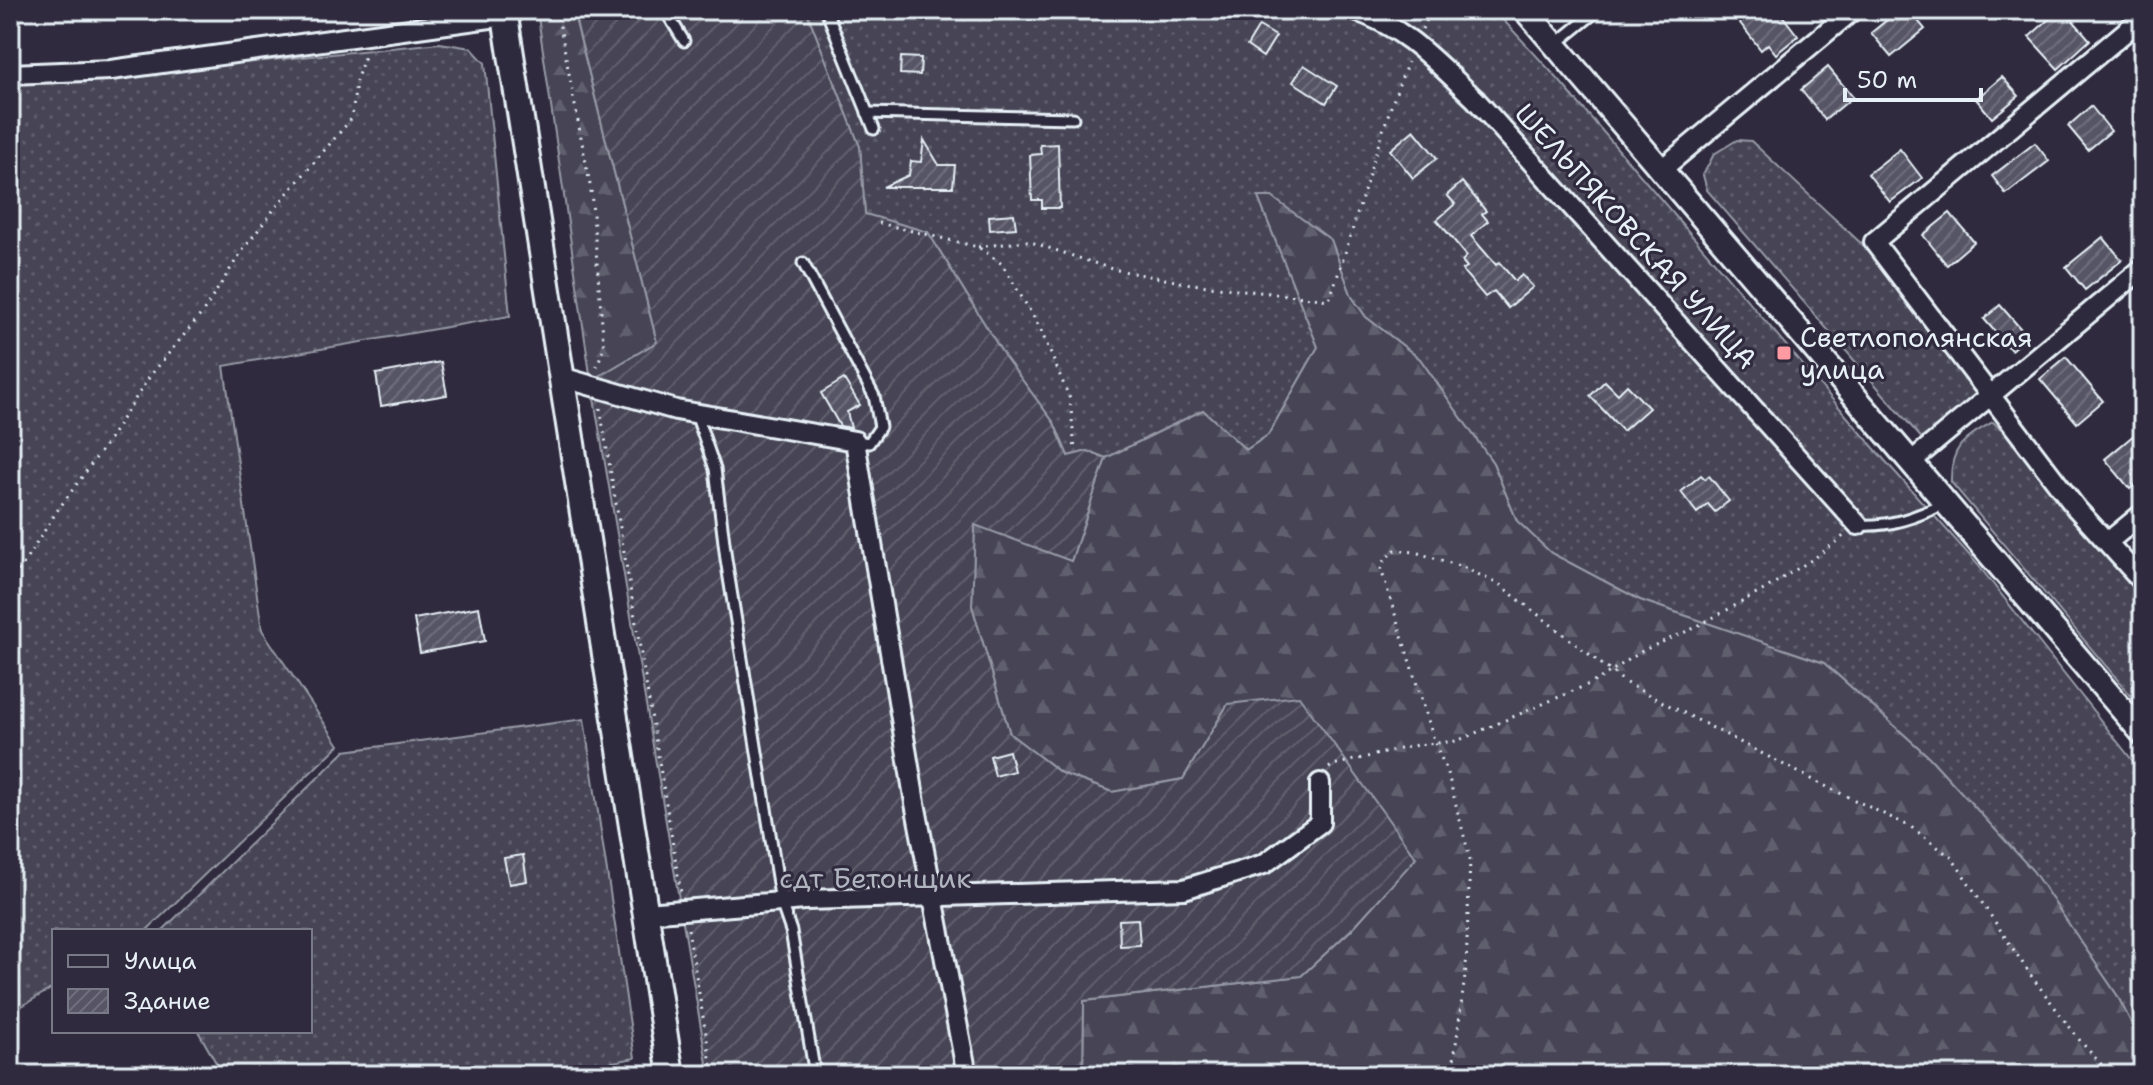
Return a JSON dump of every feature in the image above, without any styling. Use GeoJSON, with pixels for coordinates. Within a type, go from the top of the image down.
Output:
{"type":"FeatureCollection","features":[{"type":"Feature","properties":{"kind":"main road"},"geometry":{"type":"LineString","coordinates":[[504,13],[671,1075]]}},
{"type":"Feature","properties":{"kind":"street","name":"ШЕЛЬПЯКОВСКАЯ УЛИЦА"},"geometry":{"type":"LineString","coordinates":[[1352,10],[1375,17],[1415,44],[1475,99],[1858,525]]}},
{"type":"Feature","properties":{"kind":"street"},"geometry":{"type":"LineString","coordinates":[[1525,10],[2143,734]]}},
{"type":"Feature","properties":{"kind":"street"},"geometry":{"type":"LineString","coordinates":[[1662,169],[1853,10]]}},
{"type":"Feature","properties":{"kind":"street"},"geometry":{"type":"LineString","coordinates":[[10,74],[111,70],[377,34],[504,13]]}},
{"type":"Feature","properties":{"kind":"street"},"geometry":{"type":"LineString","coordinates":[[2143,17],[1874,242],[2076,508],[2143,582]]}},
{"type":"Feature","properties":{"kind":"street"},"geometry":{"type":"LineString","coordinates":[[1912,461],[2143,268]]}},
{"type":"Feature","properties":{"kind":"street"},"geometry":{"type":"LineString","coordinates":[[561,377],[696,414],[855,441],[915,803],[967,1075]]}},
{"type":"Feature","properties":{"kind":"street"},"geometry":{"type":"LineString","coordinates":[[2109,541],[2143,513]]}},
{"type":"Feature","properties":{"kind":"street"},"geometry":{"type":"LineString","coordinates":[[646,913],[781,902],[933,895],[1184,889],[1264,864],[1320,823],[1320,783]]}},
{"type":"Feature","properties":{"kind":"lane"},"geometry":{"type":"LineString","coordinates":[[665,10],[684,41]]}},
{"type":"Feature","properties":{"kind":"lane"},"geometry":{"type":"LineString","coordinates":[[826,10],[874,129]]}},
{"type":"Feature","properties":{"kind":"lane"},"geometry":{"type":"LineString","coordinates":[[1556,44],[1598,10]]}},
{"type":"Feature","properties":{"kind":"lane"},"geometry":{"type":"LineString","coordinates":[[867,113],[1073,118]]}},
{"type":"Feature","properties":{"kind":"lane"},"geometry":{"type":"LineString","coordinates":[[803,263],[874,396],[880,427],[869,443],[855,441]]}},
{"type":"Feature","properties":{"kind":"lane"},"geometry":{"type":"LineString","coordinates":[[696,414],[715,469],[726,559],[781,902],[791,931],[815,1075]]}},
{"type":"Feature","properties":{"kind":"lane"},"geometry":{"type":"LineString","coordinates":[[1858,525],[1909,520],[1946,503]]}},
{"type":"Feature","properties":{"kind":"path"},"geometry":{"type":"LineString","coordinates":[[557,10],[591,190],[604,347],[595,374],[597,388],[655,746],[713,1075]]}},
{"type":"Feature","properties":{"kind":"path"},"geometry":{"type":"LineString","coordinates":[[879,223],[978,247],[1028,241],[1112,269],[1164,279],[1329,300],[1350,242],[1377,147],[1415,44],[1432,10]]}},
{"type":"Feature","properties":{"kind":"path"},"geometry":{"type":"LineString","coordinates":[[10,585],[150,376],[203,312],[240,254],[275,208],[352,118],[356,81],[370,41],[377,34]]}},
{"type":"Feature","properties":{"kind":"path"},"geometry":{"type":"LineString","coordinates":[[978,247],[1002,264],[1039,326],[1070,399],[1075,450]]}},
{"type":"Feature","properties":{"kind":"path"},"geometry":{"type":"LineString","coordinates":[[1320,783],[1324,773],[1333,765],[1457,741],[1596,681],[1644,650],[1692,629],[1762,591],[1816,557],[1858,525]]}},
{"type":"Feature","properties":{"kind":"path"},"geometry":{"type":"LineString","coordinates":[[1452,1075],[1466,968],[1470,859],[1448,774],[1435,743],[1381,569],[1385,559],[1395,550],[1415,552],[1463,567],[1500,585],[1626,683],[1911,827],[1952,858],[2032,977],[2081,1042],[2111,1075]]}},
{"type":"Feature","properties":{"kind":"green space"},"geometry":{"type":"Polygon","coordinates":[[[537,10],[573,10],[657,342],[591,381],[537,10]]]}},
{"type":"Feature","properties":{"kind":"green space","name":"сдт Бетонщик"},"geometry":{"type":"Polygon","coordinates":[[[573,10],[806,10],[860,147],[865,214],[928,232],[1005,357],[1054,423],[1068,456],[1088,451],[1106,458],[1071,561],[975,525],[972,606],[1010,734],[1061,773],[1112,792],[1183,779],[1228,704],[1299,696],[1416,858],[1351,930],[1301,976],[1084,1001],[1083,1075],[709,1075],[591,381],[657,342],[573,10]]]}},
{"type":"Feature","properties":{"kind":"green space"},"geometry":{"type":"Polygon","coordinates":[[[806,10],[1494,10],[1557,78],[1978,565],[2143,774],[2143,1046],[2117,995],[2033,871],[1929,757],[1824,663],[1640,600],[1551,553],[1517,521],[1493,463],[1420,359],[1366,317],[1352,297],[1331,240],[1258,197],[1318,347],[1268,435],[1246,450],[1203,410],[1106,458],[1088,451],[1068,456],[1054,423],[1005,357],[928,232],[865,214],[860,147],[806,10]]]}},
{"type":"Feature","properties":{"kind":"green space"},"geometry":{"type":"Polygon","coordinates":[[[440,43],[471,48],[485,63],[510,316],[224,366],[262,630],[339,745],[148,929],[52,929],[52,988],[10,1013],[10,81],[44,83],[440,43]]]}},
{"type":"Feature","properties":{"kind":"green space"},"geometry":{"type":"Polygon","coordinates":[[[1737,140],[1751,141],[1866,248],[1978,390],[1967,407],[1924,441],[1707,190],[1703,175],[1714,154],[1737,140]]]}},
{"type":"Feature","properties":{"kind":"green space"},"geometry":{"type":"Polygon","coordinates":[[[1258,197],[1272,197],[1331,240],[1352,297],[1366,317],[1420,359],[1493,463],[1517,521],[1551,553],[1640,600],[1824,663],[1929,757],[2033,871],[2117,995],[2143,1046],[2143,1075],[1083,1075],[1084,1001],[1301,976],[1351,930],[1416,857],[1228,704],[1183,779],[1112,792],[1061,773],[1010,734],[972,606],[975,524],[1071,561],[1106,458],[1203,410],[1246,450],[1268,435],[1318,347],[1258,197]]]}},
{"type":"Feature","properties":{"kind":"green space"},"geometry":{"type":"Polygon","coordinates":[[[1993,422],[2013,440],[2143,596],[2143,710],[1951,482],[1956,451],[1974,433],[1993,422]]]}},
{"type":"Feature","properties":{"kind":"green space"},"geometry":{"type":"Polygon","coordinates":[[[584,719],[635,1058],[542,1075],[223,1075],[199,1033],[312,1033],[312,929],[164,929],[345,751],[584,719]]]}},
{"type":"Feature","properties":{"kind":"building"},"geometry":{"type":"Polygon","coordinates":[[[1730,10],[1778,10],[1798,36],[1776,54],[1768,44],[1761,50],[1730,10]]]}},
{"type":"Feature","properties":{"kind":"building"},"geometry":{"type":"Polygon","coordinates":[[[1899,10],[1909,10],[1925,29],[1891,57],[1871,33],[1899,10]]]}},
{"type":"Feature","properties":{"kind":"building"},"geometry":{"type":"Polygon","coordinates":[[[2059,10],[2064,10],[2090,40],[2058,69],[2029,37],[2059,10]]]}},
{"type":"Feature","properties":{"kind":"building"},"geometry":{"type":"Polygon","coordinates":[[[1259,26],[1276,36],[1263,57],[1247,46],[1259,26]]]}},
{"type":"Feature","properties":{"kind":"building"},"geometry":{"type":"Polygon","coordinates":[[[901,57],[921,58],[920,75],[900,74],[901,57]]]}},
{"type":"Feature","properties":{"kind":"building"},"geometry":{"type":"Polygon","coordinates":[[[1304,65],[1337,86],[1326,103],[1293,82],[1304,65]]]}},
{"type":"Feature","properties":{"kind":"building"},"geometry":{"type":"Polygon","coordinates":[[[1828,67],[1853,97],[1825,120],[1801,90],[1828,67]]]}},
{"type":"Feature","properties":{"kind":"building"},"geometry":{"type":"Polygon","coordinates":[[[2002,77],[2019,96],[1992,118],[1976,99],[2002,77]]]}},
{"type":"Feature","properties":{"kind":"building"},"geometry":{"type":"Polygon","coordinates":[[[2091,106],[2111,131],[2088,150],[2068,126],[2091,106]]]}},
{"type":"Feature","properties":{"kind":"building"},"geometry":{"type":"Polygon","coordinates":[[[1414,130],[1437,158],[1413,178],[1390,150],[1414,130]]]}},
{"type":"Feature","properties":{"kind":"building"},"geometry":{"type":"Polygon","coordinates":[[[924,140],[939,165],[955,165],[953,187],[883,187],[909,175],[911,161],[921,162],[924,140]]]}},
{"type":"Feature","properties":{"kind":"building"},"geometry":{"type":"Polygon","coordinates":[[[2035,143],[2049,161],[2006,194],[1992,176],[2035,143]]]}},
{"type":"Feature","properties":{"kind":"building"},"geometry":{"type":"Polygon","coordinates":[[[1058,144],[1060,208],[1042,208],[1042,200],[1032,200],[1030,155],[1041,154],[1040,145],[1058,144]]]}},
{"type":"Feature","properties":{"kind":"building"},"geometry":{"type":"Polygon","coordinates":[[[1900,149],[1922,178],[1890,202],[1868,174],[1900,149]]]}},
{"type":"Feature","properties":{"kind":"building"},"geometry":{"type":"Polygon","coordinates":[[[1462,182],[1486,211],[1482,214],[1488,221],[1471,236],[1515,281],[1522,275],[1533,287],[1508,308],[1494,291],[1485,297],[1462,270],[1467,267],[1462,261],[1467,256],[1437,220],[1455,204],[1447,195],[1462,182]]]}},
{"type":"Feature","properties":{"kind":"building"},"geometry":{"type":"Polygon","coordinates":[[[1950,213],[1974,242],[1947,265],[1923,235],[1950,213]]]}},
{"type":"Feature","properties":{"kind":"building"},"geometry":{"type":"Polygon","coordinates":[[[1014,214],[1016,228],[990,230],[989,216],[1014,214]]]}},
{"type":"Feature","properties":{"kind":"building"},"geometry":{"type":"Polygon","coordinates":[[[2103,237],[2122,260],[2085,290],[2066,267],[2103,237]]]}},
{"type":"Feature","properties":{"kind":"building"},"geometry":{"type":"Polygon","coordinates":[[[2000,305],[2027,336],[2011,350],[1984,319],[2000,305]]]}},
{"type":"Feature","properties":{"kind":"building"},"geometry":{"type":"Polygon","coordinates":[[[2066,357],[2103,401],[2077,423],[2040,379],[2066,357]]]}},
{"type":"Feature","properties":{"kind":"building"},"geometry":{"type":"Polygon","coordinates":[[[441,362],[447,395],[381,406],[376,374],[441,362]]]}},
{"type":"Feature","properties":{"kind":"building"},"geometry":{"type":"Polygon","coordinates":[[[844,379],[860,405],[847,412],[851,428],[840,426],[821,393],[844,379]]]}},
{"type":"Feature","properties":{"kind":"building"},"geometry":{"type":"Polygon","coordinates":[[[1605,381],[1618,394],[1627,385],[1649,408],[1623,431],[1590,396],[1605,381]]]}},
{"type":"Feature","properties":{"kind":"building"},"geometry":{"type":"Polygon","coordinates":[[[2143,431],[2143,478],[2130,489],[2105,459],[2143,431]]]}},
{"type":"Feature","properties":{"kind":"building"},"geometry":{"type":"Polygon","coordinates":[[[1701,475],[1705,479],[1709,476],[1729,501],[1715,512],[1708,504],[1697,513],[1681,492],[1701,475]]]}},
{"type":"Feature","properties":{"kind":"building"},"geometry":{"type":"Polygon","coordinates":[[[479,607],[485,641],[420,653],[414,619],[479,607]]]}},
{"type":"Feature","properties":{"kind":"building"},"geometry":{"type":"Polygon","coordinates":[[[1009,751],[1014,771],[995,776],[990,756],[1009,751]]]}},
{"type":"Feature","properties":{"kind":"building"},"geometry":{"type":"Polygon","coordinates":[[[523,855],[527,881],[509,884],[504,858],[523,855]]]}},
{"type":"Feature","properties":{"kind":"building"},"geometry":{"type":"Polygon","coordinates":[[[1138,919],[1140,945],[1120,946],[1119,920],[1138,919]]]}},
{"type":"Feature","properties":{"kind":"place","name":"Светлополянская улица"},"geometry":{"type":"Point","coordinates":[1784,353]}}]}
